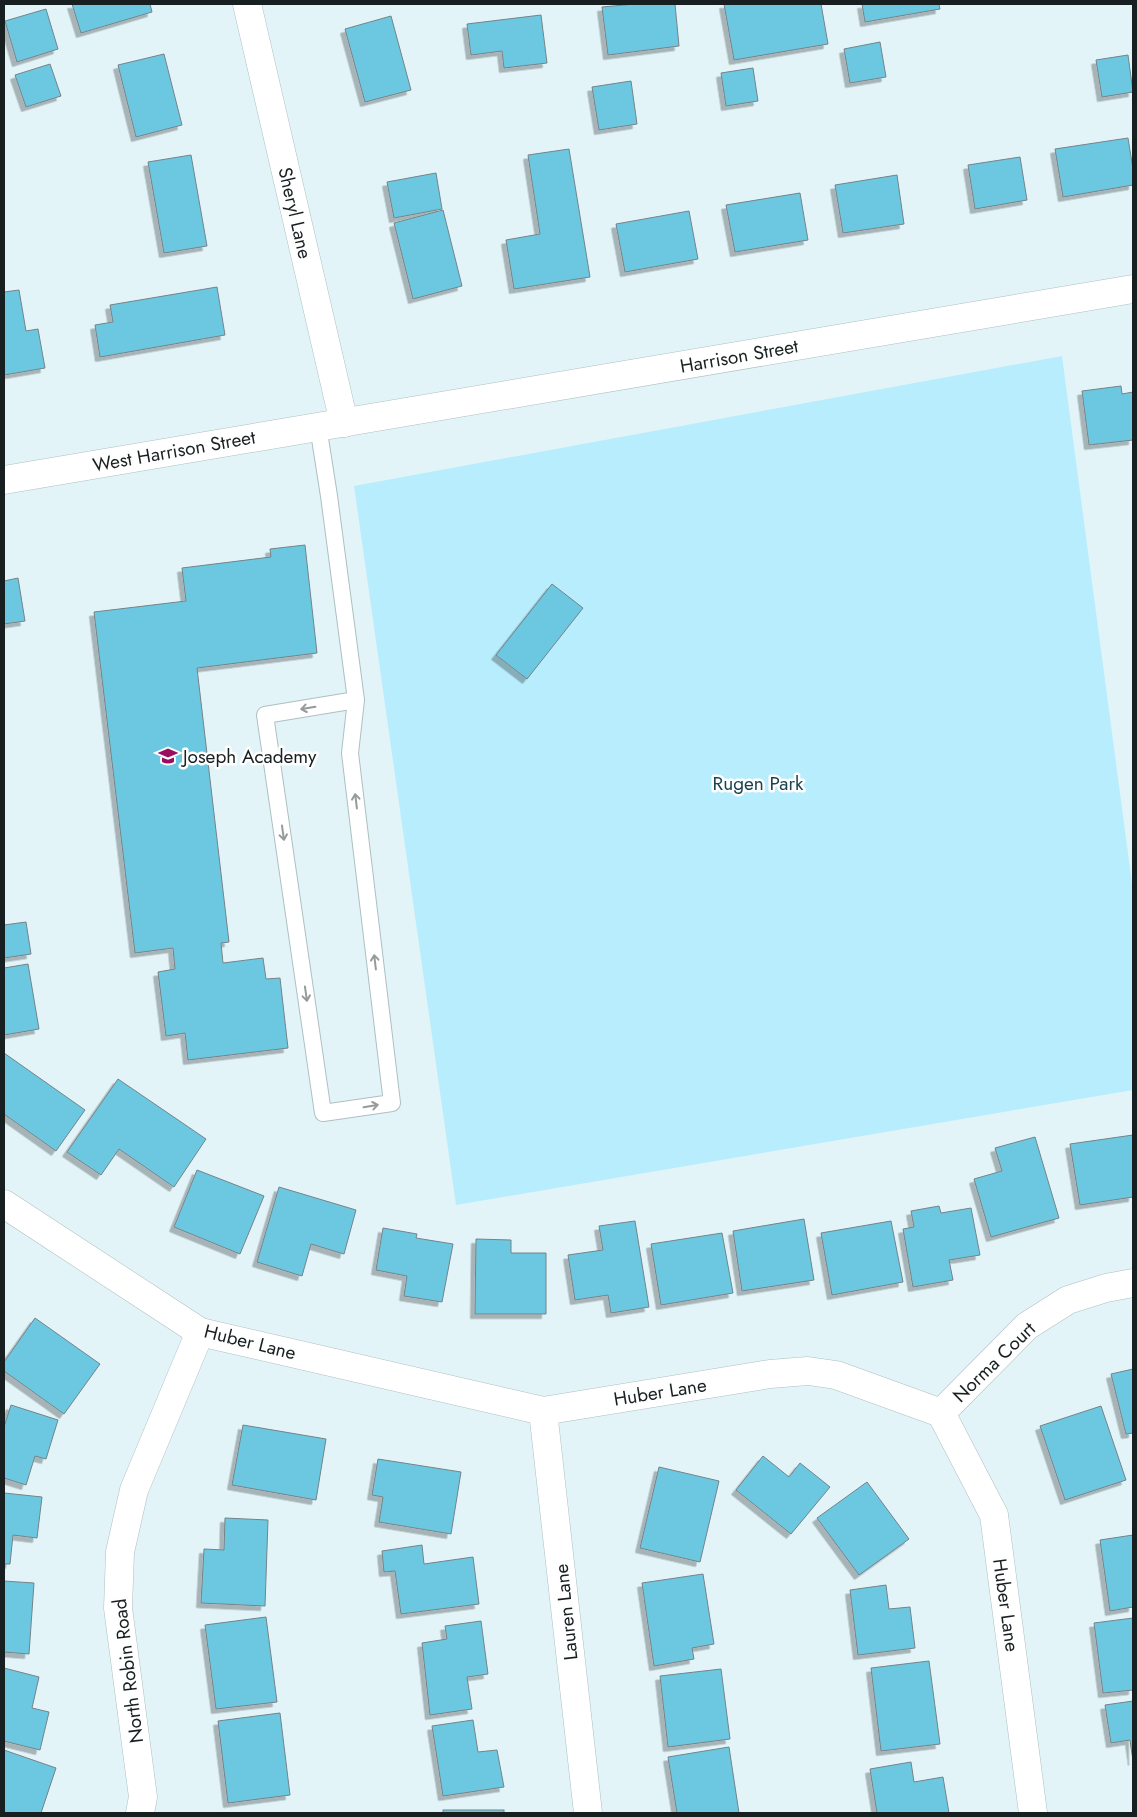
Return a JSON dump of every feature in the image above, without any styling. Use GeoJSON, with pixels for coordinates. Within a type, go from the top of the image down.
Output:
{"type":"FeatureCollection","features":[{"type":"Feature","properties":{"kind":"street","name":"Sheryl Lane"},"geometry":{"type":"LineString","coordinates":[[247,4],[331,424]]}},
{"type":"Feature","properties":{"kind":"street","name":"Harrison Street"},"geometry":{"type":"LineString","coordinates":[[331,424],[1133,289]]}},
{"type":"Feature","properties":{"kind":"street","name":"West Harrison Street"},"geometry":{"type":"LineString","coordinates":[[4,480],[331,424]]}},
{"type":"Feature","properties":{"kind":"street","name":"Huber Lane"},"geometry":{"type":"LineString","coordinates":[[4,1204],[200,1332],[543,1411],[770,1374],[808,1371],[836,1375],[941,1413],[994,1515],[1033,1813]]}},
{"type":"Feature","properties":{"kind":"street","name":"Norma Court"},"geometry":{"type":"LineString","coordinates":[[941,1413],[1027,1326],[1068,1300],[1106,1288],[1133,1283]]}},
{"type":"Feature","properties":{"kind":"street","name":"North Robin Road"},"geometry":{"type":"LineString","coordinates":[[140,1813],[144,1797],[118,1608],[120,1552],[134,1490],[200,1332]]}},
{"type":"Feature","properties":{"kind":"street","name":"Lauren Lane"},"geometry":{"type":"LineString","coordinates":[[543,1411],[588,1813]]}},
{"type":"Feature","properties":{"kind":"lane"},"geometry":{"type":"LineString","coordinates":[[331,424],[330,496],[356,700],[350,753],[392,1103],[323,1113],[265,715],[356,700]]}},
{"type":"Feature","properties":{"kind":"green space","name":"Rugen Park"},"geometry":{"type":"Polygon","coordinates":[[[1062,356],[1133,891],[1133,1090],[456,1205],[354,486],[1062,356]]]}},
{"type":"Feature","properties":{"kind":"building"},"geometry":{"type":"Polygon","coordinates":[[[72,4],[150,4],[152,12],[81,33],[72,4]]]}},
{"type":"Feature","properties":{"kind":"building"},"geometry":{"type":"Polygon","coordinates":[[[635,4],[675,4],[679,46],[608,55],[602,7],[635,4]]]}},
{"type":"Feature","properties":{"kind":"building"},"geometry":{"type":"Polygon","coordinates":[[[724,4],[821,4],[828,44],[734,60],[724,4]]]}},
{"type":"Feature","properties":{"kind":"building"},"geometry":{"type":"Polygon","coordinates":[[[862,4],[939,4],[940,9],[865,22],[862,4]]]}},
{"type":"Feature","properties":{"kind":"building"},"geometry":{"type":"Polygon","coordinates":[[[46,9],[58,49],[17,62],[5,21],[46,9]]]}},
{"type":"Feature","properties":{"kind":"building"},"geometry":{"type":"Polygon","coordinates":[[[541,15],[547,63],[504,68],[502,51],[471,55],[467,24],[541,15]]]}},
{"type":"Feature","properties":{"kind":"building"},"geometry":{"type":"Polygon","coordinates":[[[391,16],[411,90],[365,102],[345,29],[391,16]]]}},
{"type":"Feature","properties":{"kind":"building"},"geometry":{"type":"Polygon","coordinates":[[[880,42],[886,77],[850,83],[844,49],[880,42]]]}},
{"type":"Feature","properties":{"kind":"building"},"geometry":{"type":"Polygon","coordinates":[[[164,54],[182,125],[136,137],[118,65],[164,54]]]}},
{"type":"Feature","properties":{"kind":"building"},"geometry":{"type":"Polygon","coordinates":[[[1128,55],[1133,92],[1102,97],[1096,60],[1128,55]]]}},
{"type":"Feature","properties":{"kind":"building"},"geometry":{"type":"Polygon","coordinates":[[[50,64],[61,96],[26,107],[15,75],[50,64]]]}},
{"type":"Feature","properties":{"kind":"building"},"geometry":{"type":"Polygon","coordinates":[[[753,68],[758,101],[726,106],[721,73],[753,68]]]}},
{"type":"Feature","properties":{"kind":"building"},"geometry":{"type":"Polygon","coordinates":[[[631,81],[637,124],[599,130],[592,87],[631,81]]]}},
{"type":"Feature","properties":{"kind":"building"},"geometry":{"type":"Polygon","coordinates":[[[1128,138],[1133,169],[1133,185],[1063,197],[1055,149],[1128,138]]]}},
{"type":"Feature","properties":{"kind":"building"},"geometry":{"type":"Polygon","coordinates":[[[569,149],[590,277],[514,289],[506,240],[540,234],[528,155],[569,149]]]}},
{"type":"Feature","properties":{"kind":"building"},"geometry":{"type":"Polygon","coordinates":[[[191,155],[207,246],[164,253],[148,162],[191,155]]]}},
{"type":"Feature","properties":{"kind":"building"},"geometry":{"type":"Polygon","coordinates":[[[1020,157],[1027,200],[975,209],[968,165],[1020,157]]]}},
{"type":"Feature","properties":{"kind":"building"},"geometry":{"type":"Polygon","coordinates":[[[436,173],[442,209],[394,218],[387,182],[436,173]]]}},
{"type":"Feature","properties":{"kind":"building"},"geometry":{"type":"Polygon","coordinates":[[[897,175],[904,224],[843,233],[835,185],[897,175]]]}},
{"type":"Feature","properties":{"kind":"building"},"geometry":{"type":"Polygon","coordinates":[[[800,193],[808,240],[735,252],[726,205],[800,193]]]}},
{"type":"Feature","properties":{"kind":"building"},"geometry":{"type":"Polygon","coordinates":[[[443,210],[462,286],[413,299],[394,223],[443,210]]]}},
{"type":"Feature","properties":{"kind":"building"},"geometry":{"type":"Polygon","coordinates":[[[689,211],[698,259],[625,272],[616,224],[689,211]]]}},
{"type":"Feature","properties":{"kind":"building"},"geometry":{"type":"Polygon","coordinates":[[[217,287],[225,335],[100,357],[95,325],[113,322],[110,305],[217,287]]]}},
{"type":"Feature","properties":{"kind":"building"},"geometry":{"type":"Polygon","coordinates":[[[19,290],[26,331],[38,329],[45,368],[4,375],[4,292],[19,290]]]}},
{"type":"Feature","properties":{"kind":"building"},"geometry":{"type":"Polygon","coordinates":[[[1121,386],[1122,394],[1133,392],[1133,440],[1089,445],[1082,391],[1121,386]]]}},
{"type":"Feature","properties":{"kind":"building"},"geometry":{"type":"Polygon","coordinates":[[[305,545],[317,653],[197,668],[229,942],[221,943],[223,963],[263,958],[266,979],[280,978],[288,1048],[188,1060],[185,1033],[166,1036],[158,972],[175,969],[173,948],[135,953],[94,612],[186,601],[182,568],[271,557],[270,549],[305,545]]]}},
{"type":"Feature","properties":{"kind":"building"},"geometry":{"type":"Polygon","coordinates":[[[18,578],[25,621],[4,624],[4,581],[18,578]]]}},
{"type":"Feature","properties":{"kind":"building"},"geometry":{"type":"Polygon","coordinates":[[[552,584],[583,608],[527,679],[496,655],[552,584]]]}},
{"type":"Feature","properties":{"kind":"building"},"geometry":{"type":"Polygon","coordinates":[[[26,922],[31,954],[4,958],[4,925],[26,922]]]}},
{"type":"Feature","properties":{"kind":"building"},"geometry":{"type":"Polygon","coordinates":[[[28,964],[39,1029],[4,1035],[4,968],[28,964]]]}},
{"type":"Feature","properties":{"kind":"building"},"geometry":{"type":"Polygon","coordinates":[[[4,1053],[85,1110],[56,1151],[4,1114],[4,1053]]]}},
{"type":"Feature","properties":{"kind":"building"},"geometry":{"type":"Polygon","coordinates":[[[118,1079],[206,1139],[174,1187],[119,1149],[101,1175],[67,1152],[118,1079]]]}},
{"type":"Feature","properties":{"kind":"building"},"geometry":{"type":"Polygon","coordinates":[[[1133,1135],[1133,1197],[1080,1205],[1070,1144],[1133,1135]]]}},
{"type":"Feature","properties":{"kind":"building"},"geometry":{"type":"Polygon","coordinates":[[[1035,1137],[1059,1218],[991,1237],[974,1179],[1002,1171],[995,1148],[1035,1137]]]}},
{"type":"Feature","properties":{"kind":"building"},"geometry":{"type":"Polygon","coordinates":[[[197,1170],[264,1196],[240,1254],[174,1227],[197,1170]]]}},
{"type":"Feature","properties":{"kind":"building"},"geometry":{"type":"Polygon","coordinates":[[[279,1187],[356,1210],[344,1254],[311,1244],[302,1276],[257,1262],[279,1187]]]}},
{"type":"Feature","properties":{"kind":"building"},"geometry":{"type":"Polygon","coordinates":[[[939,1206],[941,1213],[971,1208],[980,1255],[949,1260],[953,1280],[913,1287],[903,1229],[914,1227],[911,1211],[939,1206]]]}},
{"type":"Feature","properties":{"kind":"building"},"geometry":{"type":"Polygon","coordinates":[[[804,1219],[814,1280],[742,1291],[733,1231],[804,1219]]]}},
{"type":"Feature","properties":{"kind":"building"},"geometry":{"type":"Polygon","coordinates":[[[635,1221],[649,1307],[611,1313],[608,1295],[575,1300],[568,1255],[603,1250],[599,1226],[635,1221]]]}},
{"type":"Feature","properties":{"kind":"building"},"geometry":{"type":"Polygon","coordinates":[[[891,1221],[903,1282],[832,1295],[821,1233],[891,1221]]]}},
{"type":"Feature","properties":{"kind":"building"},"geometry":{"type":"Polygon","coordinates":[[[383,1228],[417,1234],[416,1238],[453,1244],[442,1302],[404,1296],[407,1276],[376,1270],[383,1228]]]}},
{"type":"Feature","properties":{"kind":"building"},"geometry":{"type":"Polygon","coordinates":[[[722,1233],[733,1293],[661,1305],[651,1244],[722,1233]]]}},
{"type":"Feature","properties":{"kind":"building"},"geometry":{"type":"Polygon","coordinates":[[[476,1239],[511,1240],[511,1253],[546,1253],[546,1314],[475,1314],[476,1239]]]}},
{"type":"Feature","properties":{"kind":"building"},"geometry":{"type":"Polygon","coordinates":[[[35,1318],[100,1364],[64,1414],[4,1371],[4,1362],[35,1318]]]}},
{"type":"Feature","properties":{"kind":"building"},"geometry":{"type":"Polygon","coordinates":[[[1133,1369],[1133,1433],[1126,1434],[1111,1374],[1133,1369]]]}},
{"type":"Feature","properties":{"kind":"building"},"geometry":{"type":"Polygon","coordinates":[[[11,1405],[58,1420],[46,1459],[35,1456],[26,1485],[4,1478],[4,1427],[11,1405]]]}},
{"type":"Feature","properties":{"kind":"building"},"geometry":{"type":"Polygon","coordinates":[[[1101,1406],[1126,1480],[1065,1500],[1040,1426],[1101,1406]]]}},
{"type":"Feature","properties":{"kind":"building"},"geometry":{"type":"Polygon","coordinates":[[[243,1425],[326,1439],[316,1500],[232,1485],[243,1425]]]}},
{"type":"Feature","properties":{"kind":"building"},"geometry":{"type":"Polygon","coordinates":[[[763,1456],[789,1477],[800,1463],[830,1487],[791,1534],[736,1490],[763,1456]]]}},
{"type":"Feature","properties":{"kind":"building"},"geometry":{"type":"Polygon","coordinates":[[[378,1459],[461,1472],[451,1534],[379,1522],[383,1497],[372,1495],[378,1459]]]}},
{"type":"Feature","properties":{"kind":"building"},"geometry":{"type":"Polygon","coordinates":[[[659,1467],[719,1481],[700,1562],[640,1548],[659,1467]]]}},
{"type":"Feature","properties":{"kind":"building"},"geometry":{"type":"Polygon","coordinates":[[[867,1482],[909,1539],[859,1575],[817,1518],[867,1482]]]}},
{"type":"Feature","properties":{"kind":"building"},"geometry":{"type":"Polygon","coordinates":[[[4,1493],[42,1497],[37,1538],[13,1535],[10,1564],[4,1564],[4,1493]]]}},
{"type":"Feature","properties":{"kind":"building"},"geometry":{"type":"Polygon","coordinates":[[[225,1518],[268,1520],[265,1606],[201,1603],[204,1549],[224,1550],[225,1518]]]}},
{"type":"Feature","properties":{"kind":"building"},"geometry":{"type":"Polygon","coordinates":[[[1133,1535],[1133,1607],[1110,1611],[1100,1540],[1133,1535]]]}},
{"type":"Feature","properties":{"kind":"building"},"geometry":{"type":"Polygon","coordinates":[[[422,1545],[424,1564],[473,1557],[479,1604],[401,1614],[395,1571],[384,1572],[382,1551],[422,1545]]]}},
{"type":"Feature","properties":{"kind":"building"},"geometry":{"type":"Polygon","coordinates":[[[703,1574],[714,1644],[692,1648],[694,1659],[654,1666],[642,1583],[703,1574]]]}},
{"type":"Feature","properties":{"kind":"building"},"geometry":{"type":"Polygon","coordinates":[[[4,1581],[34,1583],[29,1654],[4,1652],[4,1581]]]}},
{"type":"Feature","properties":{"kind":"building"},"geometry":{"type":"Polygon","coordinates":[[[886,1585],[889,1609],[910,1607],[915,1648],[858,1655],[850,1590],[886,1585]]]}},
{"type":"Feature","properties":{"kind":"building"},"geometry":{"type":"Polygon","coordinates":[[[266,1617],[277,1702],[216,1709],[205,1625],[266,1617]]]}},
{"type":"Feature","properties":{"kind":"building"},"geometry":{"type":"Polygon","coordinates":[[[1133,1618],[1133,1690],[1103,1693],[1094,1623],[1133,1618]]]}},
{"type":"Feature","properties":{"kind":"building"},"geometry":{"type":"Polygon","coordinates":[[[481,1621],[488,1674],[467,1677],[472,1709],[430,1715],[422,1643],[447,1639],[445,1626],[481,1621]]]}},
{"type":"Feature","properties":{"kind":"building"},"geometry":{"type":"Polygon","coordinates":[[[929,1661],[940,1744],[881,1751],[871,1668],[929,1661]]]}},
{"type":"Feature","properties":{"kind":"building"},"geometry":{"type":"Polygon","coordinates":[[[4,1668],[39,1677],[32,1708],[49,1712],[40,1750],[4,1741],[4,1668]]]}},
{"type":"Feature","properties":{"kind":"building"},"geometry":{"type":"Polygon","coordinates":[[[721,1669],[730,1739],[668,1747],[660,1676],[721,1669]]]}},
{"type":"Feature","properties":{"kind":"building"},"geometry":{"type":"Polygon","coordinates":[[[1133,1701],[1133,1761],[1130,1740],[1111,1743],[1105,1705],[1133,1701]]]}},
{"type":"Feature","properties":{"kind":"building"},"geometry":{"type":"Polygon","coordinates":[[[280,1713],[290,1795],[228,1803],[218,1721],[280,1713]]]}},
{"type":"Feature","properties":{"kind":"building"},"geometry":{"type":"Polygon","coordinates":[[[473,1720],[478,1752],[497,1750],[504,1787],[443,1796],[432,1726],[473,1720]]]}},
{"type":"Feature","properties":{"kind":"building"},"geometry":{"type":"Polygon","coordinates":[[[729,1747],[739,1813],[677,1813],[668,1757],[729,1747]]]}},
{"type":"Feature","properties":{"kind":"building"},"geometry":{"type":"Polygon","coordinates":[[[4,1750],[56,1768],[41,1813],[4,1813],[4,1750]]]}},
{"type":"Feature","properties":{"kind":"building"},"geometry":{"type":"Polygon","coordinates":[[[911,1762],[914,1782],[943,1777],[949,1813],[877,1813],[870,1769],[911,1762]]]}},
{"type":"Feature","properties":{"kind":"building"},"geometry":{"type":"Polygon","coordinates":[[[443,1810],[504,1810],[504,1813],[443,1813],[443,1810]]]}},
{"type":"Feature","properties":{"kind":"place","name":"Joseph Academy"},"geometry":{"type":"Point","coordinates":[168,756]}}]}
